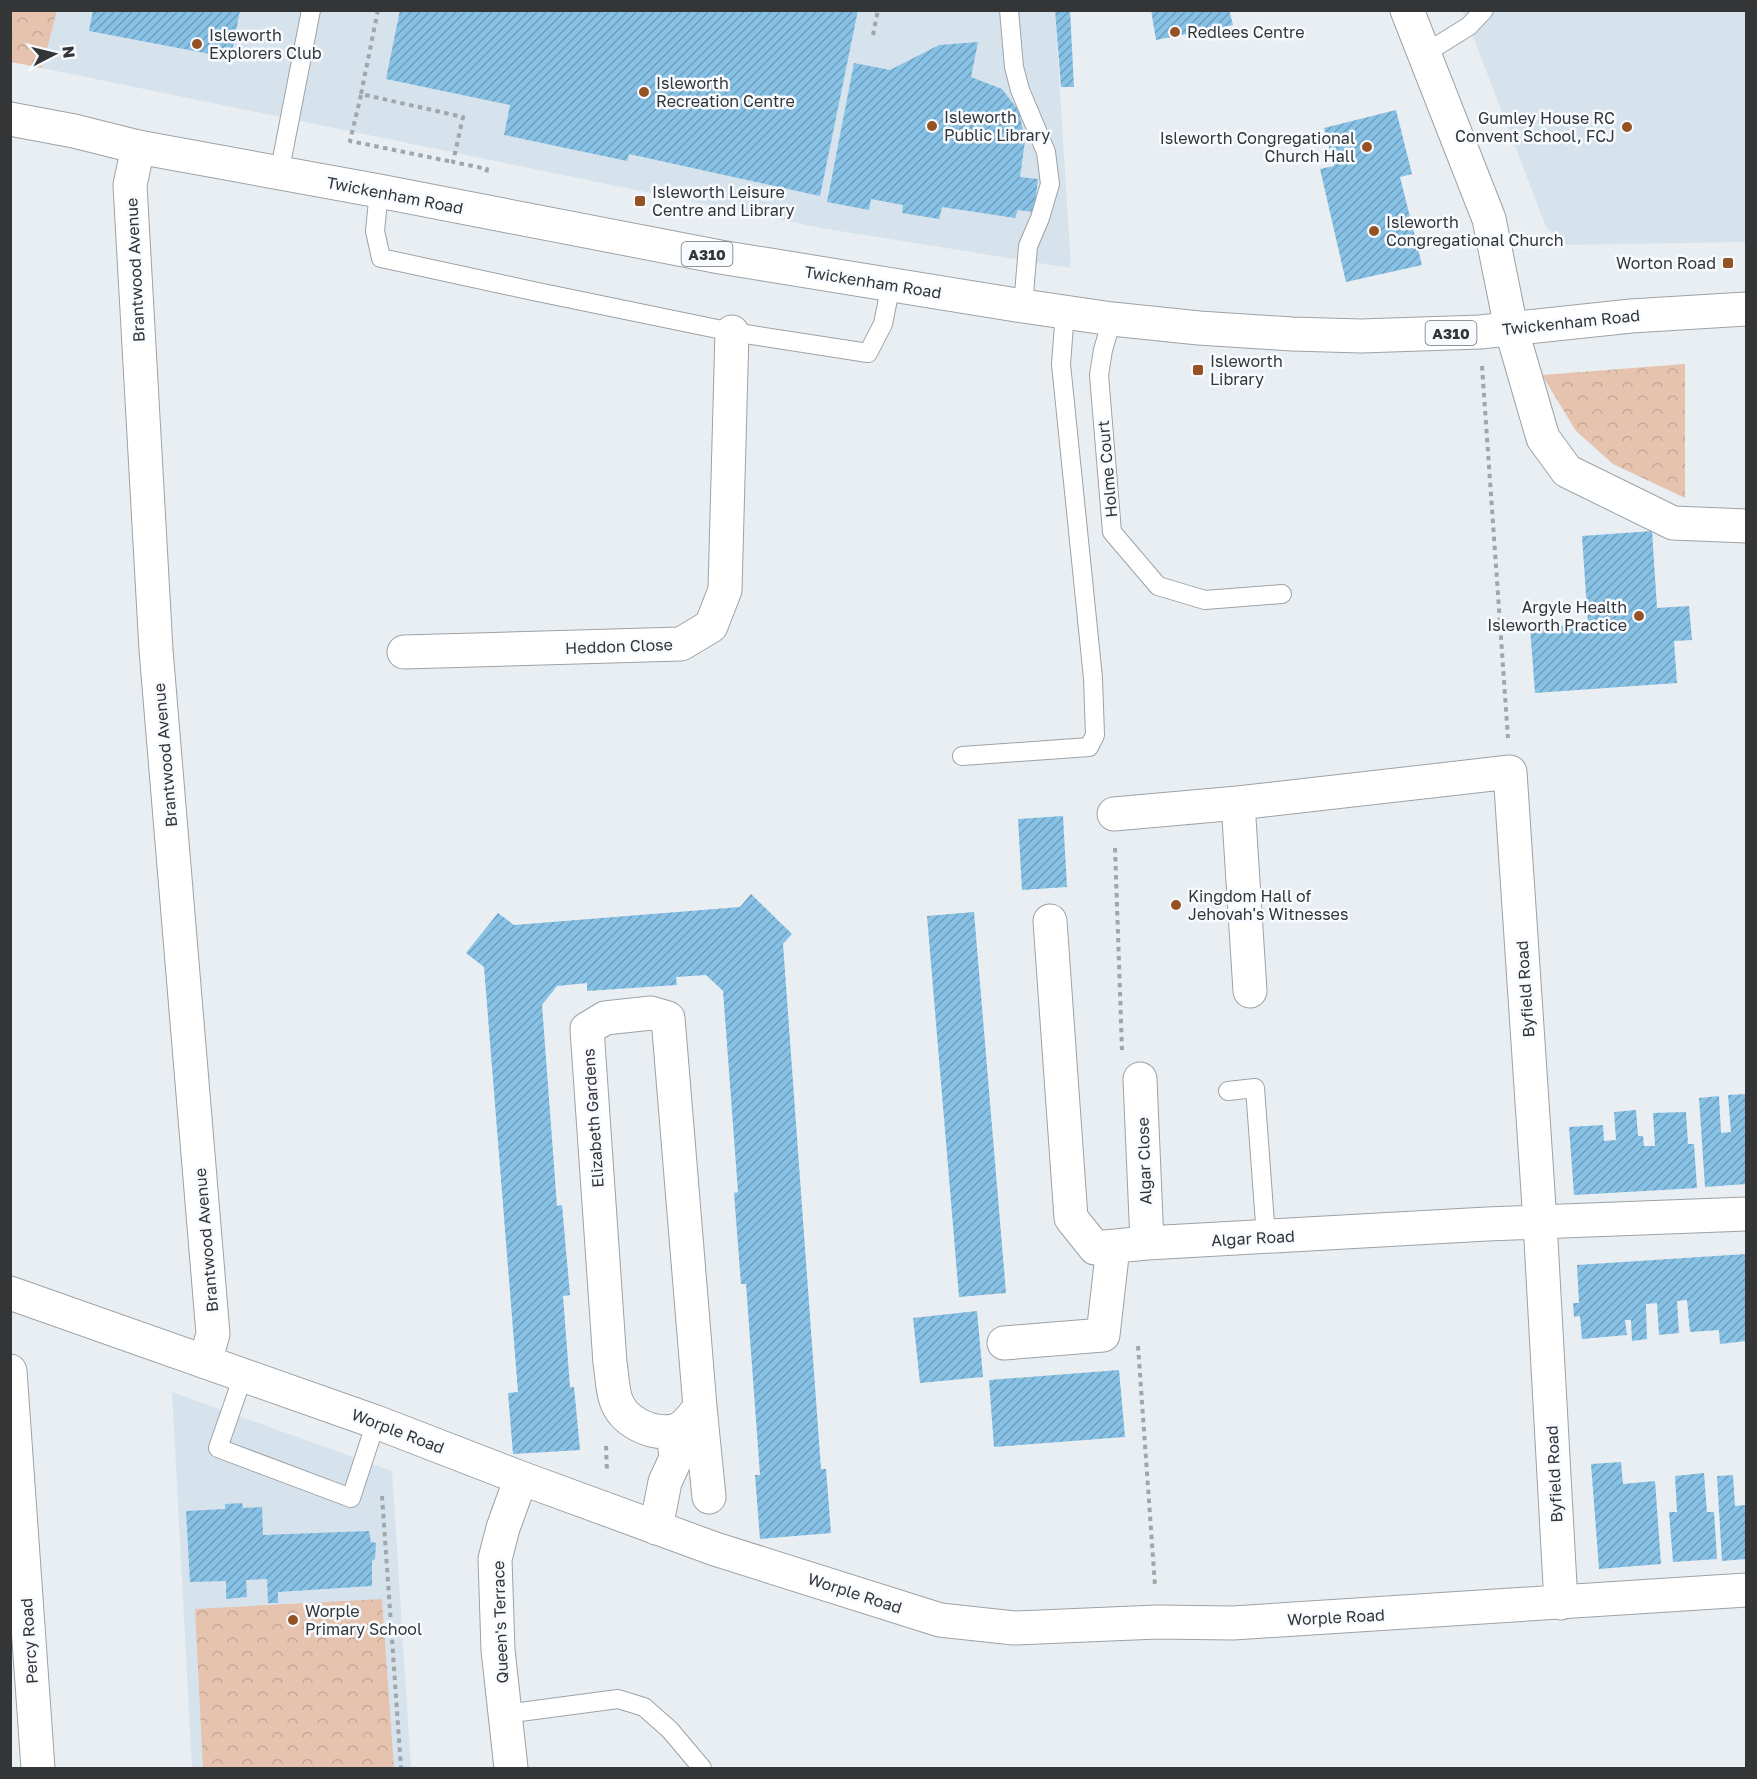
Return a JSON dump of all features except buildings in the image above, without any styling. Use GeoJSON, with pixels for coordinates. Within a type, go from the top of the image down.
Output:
{"type":"FeatureCollection","features":[{"type":"Feature","properties":{"kind":"street"},"geometry":{"type":"LineString","coordinates":[[1407,10],[1490,219],[1512,328],[1543,438],[1567,471],[1673,523],[1746,526]]}},
{"type":"Feature","properties":{"kind":"street","name":"Twickenham Road"},"geometry":{"type":"LineString","coordinates":[[10,119],[74,131],[138,147],[720,257],[1112,319],[1292,334],[1361,336],[1480,332],[1631,316],[1746,309]]}},
{"type":"Feature","properties":{"kind":"street","name":"Brantwood Avenue"},"geometry":{"type":"LineString","coordinates":[[138,147],[130,185],[156,650],[213,1335],[205,1362]]}},
{"type":"Feature","properties":{"kind":"street","name":"Heddon Close"},"geometry":{"type":"LineString","coordinates":[[404,652],[681,645],[711,626],[725,590],[732,332]]}},
{"type":"Feature","properties":{"kind":"street"},"geometry":{"type":"LineString","coordinates":[[1114,814],[1238,803],[1510,772]]}},
{"type":"Feature","properties":{"kind":"street","name":"Byfield Road"},"geometry":{"type":"LineString","coordinates":[[1510,772],[1540,1222],[1561,1603]]}},
{"type":"Feature","properties":{"kind":"street"},"geometry":{"type":"LineString","coordinates":[[1238,803],[1250,991]]}},
{"type":"Feature","properties":{"kind":"street","name":"Algar Road"},"geometry":{"type":"LineString","coordinates":[[1050,921],[1071,1218],[1095,1248],[1147,1243],[1540,1222],[1746,1214]]}},
{"type":"Feature","properties":{"kind":"street","name":"Elizabeth Gardens"},"geometry":{"type":"LineString","coordinates":[[616,1400],[610,1363],[587,1029],[605,1018],[651,1013],[668,1018],[709,1497]]}},
{"type":"Feature","properties":{"kind":"street","name":"Algar Close"},"geometry":{"type":"LineString","coordinates":[[1140,1079],[1147,1243]]}},
{"type":"Feature","properties":{"kind":"street"},"geometry":{"type":"LineString","coordinates":[[1004,1343],[1103,1335],[1113,1247]]}},
{"type":"Feature","properties":{"kind":"street","name":"Worple Road"},"geometry":{"type":"LineString","coordinates":[[10,1293],[376,1422],[715,1549],[940,1620],[1014,1628],[1157,1622],[1233,1623],[1746,1590]]}},
{"type":"Feature","properties":{"kind":"street","name":"Percy Road"},"geometry":{"type":"LineString","coordinates":[[10,1371],[38,1768]]}},
{"type":"Feature","properties":{"kind":"street"},"geometry":{"type":"LineString","coordinates":[[616,1400],[625,1417],[661,1430],[687,1424],[700,1407]]}},
{"type":"Feature","properties":{"kind":"street"},"geometry":{"type":"LineString","coordinates":[[656,1528],[665,1482],[676,1458],[661,1430]]}},
{"type":"Feature","properties":{"kind":"street","name":"Queen's Terrace"},"geometry":{"type":"LineString","coordinates":[[511,1768],[498,1650],[495,1559],[503,1528],[521,1478]]}},
{"type":"Feature","properties":{"kind":"lane"},"geometry":{"type":"LineString","coordinates":[[279,174],[311,10]]}},
{"type":"Feature","properties":{"kind":"lane"},"geometry":{"type":"LineString","coordinates":[[1009,10],[1014,67],[1020,90],[1046,152],[1050,184],[1040,218],[1028,246],[1023,306]]}},
{"type":"Feature","properties":{"kind":"lane"},"geometry":{"type":"LineString","coordinates":[[1424,54],[1469,26],[1484,10]]}},
{"type":"Feature","properties":{"kind":"lane"},"geometry":{"type":"LineString","coordinates":[[379,191],[375,231],[381,258],[732,332],[868,353],[883,324],[891,284]]}},
{"type":"Feature","properties":{"kind":"lane"},"geometry":{"type":"LineString","coordinates":[[962,756],[1089,747],[1095,735],[1093,678],[1061,364],[1065,312]]}},
{"type":"Feature","properties":{"kind":"lane","name":"Holme Court"},"geometry":{"type":"LineString","coordinates":[[1112,319],[1099,375],[1112,532],[1158,586],[1205,600],[1282,594]]}},
{"type":"Feature","properties":{"kind":"lane"},"geometry":{"type":"LineString","coordinates":[[1228,1090],[1255,1089],[1266,1238]]}},
{"type":"Feature","properties":{"kind":"lane"},"geometry":{"type":"LineString","coordinates":[[243,1376],[218,1448],[351,1498],[376,1422]]}},
{"type":"Feature","properties":{"kind":"lane"},"geometry":{"type":"LineString","coordinates":[[505,1714],[618,1699],[644,1707],[670,1730],[702,1768]]}},
{"type":"Feature","properties":{"kind":"path"},"geometry":{"type":"LineString","coordinates":[[378,10],[350,141],[488,169],[480,211]]}},
{"type":"Feature","properties":{"kind":"path"},"geometry":{"type":"LineString","coordinates":[[873,35],[878,10]]}},
{"type":"Feature","properties":{"kind":"path"},"geometry":{"type":"LineString","coordinates":[[361,94],[463,117],[453,162]]}},
{"type":"Feature","properties":{"kind":"path"},"geometry":{"type":"LineString","coordinates":[[1480,332],[1510,772]]}},
{"type":"Feature","properties":{"kind":"path"},"geometry":{"type":"LineString","coordinates":[[599,1507],[608,1482],[605,1422],[616,1400]]}},
{"type":"Feature","properties":{"kind":"path"},"geometry":{"type":"LineString","coordinates":[[382,1496],[401,1768]]}},
{"type":"Feature","properties":{"kind":"shaded area"},"geometry":{"type":"Polygon","coordinates":[[[57,11],[1055,11],[1071,268],[821,228],[42,68],[57,11]]]}},
{"type":"Feature","properties":{"kind":"shaded area","name":"Gumley House RC Convent School, FCJ"},"geometry":{"type":"Polygon","coordinates":[[[1462,11],[1746,11],[1746,242],[1564,245],[1546,227],[1462,11]]]}},
{"type":"Feature","properties":{"kind":"shaded area","name":"Worple Primary School"},"geometry":{"type":"Polygon","coordinates":[[[172,1392],[392,1471],[411,1768],[192,1768],[172,1392]]]}},
{"type":"Feature","properties":{"kind":"green space"},"geometry":{"type":"Polygon","coordinates":[[[10,11],[57,11],[42,68],[11,62],[10,11]]]}},
{"type":"Feature","properties":{"kind":"green space"},"geometry":{"type":"Polygon","coordinates":[[[1685,364],[1685,498],[1613,464],[1576,431],[1542,375],[1685,364]]]}},
{"type":"Feature","properties":{"kind":"green space"},"geometry":{"type":"Polygon","coordinates":[[[382,1599],[394,1768],[203,1768],[195,1609],[382,1599]]]}},
{"type":"Feature","properties":{"kind":"place","name":"Redlees Centre"},"geometry":{"type":"Point","coordinates":[1175,32]}},
{"type":"Feature","properties":{"kind":"place","name":"Isleworth Explorers Club"},"geometry":{"type":"Point","coordinates":[197,44]}},
{"type":"Feature","properties":{"kind":"place","name":"Isleworth Recreation Centre"},"geometry":{"type":"Point","coordinates":[644,92]}},
{"type":"Feature","properties":{"kind":"place","name":"Isleworth Public Library"},"geometry":{"type":"Point","coordinates":[932,126]}},
{"type":"Feature","properties":{"kind":"place","name":"Gumley House RC Convent School, FCJ"},"geometry":{"type":"Point","coordinates":[1627,127]}},
{"type":"Feature","properties":{"kind":"place","name":"Isleworth Congregational Church Hall"},"geometry":{"type":"Point","coordinates":[1367,147]}},
{"type":"Feature","properties":{"kind":"place","name":"Isleworth Leisure Centre and Library"},"geometry":{"type":"Point","coordinates":[640,201]}},
{"type":"Feature","properties":{"kind":"place","name":"Isleworth Congregational Church"},"geometry":{"type":"Point","coordinates":[1374,231]}},
{"type":"Feature","properties":{"kind":"place","name":"Worton Road"},"geometry":{"type":"Point","coordinates":[1728,263]}},
{"type":"Feature","properties":{"kind":"place","name":"Isleworth Library"},"geometry":{"type":"Point","coordinates":[1198,370]}},
{"type":"Feature","properties":{"kind":"place","name":"Argyle Health Isleworth Practice"},"geometry":{"type":"Point","coordinates":[1639,616]}},
{"type":"Feature","properties":{"kind":"place","name":"Kingdom Hall of Jehovah's Witnesses"},"geometry":{"type":"Point","coordinates":[1176,905]}},
{"type":"Feature","properties":{"kind":"place","name":"Worple Primary School"},"geometry":{"type":"Point","coordinates":[293,1620]}}]}
